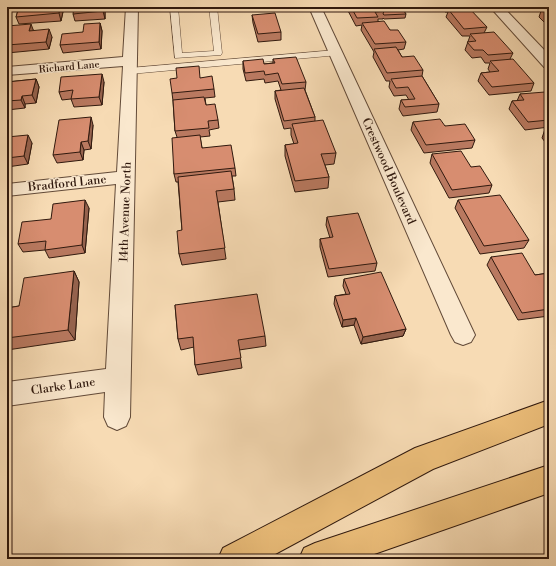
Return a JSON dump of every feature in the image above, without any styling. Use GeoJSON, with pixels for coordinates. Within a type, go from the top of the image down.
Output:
{"type":"FeatureCollection","features":[{"type":"Feature","properties":{"kind":"highway"},"geometry":{"type":"LineString","coordinates":[[234,559],[425,458],[549,412]]}},
{"type":"Feature","properties":{"kind":"highway"},"geometry":{"type":"LineString","coordinates":[[315,559],[549,479]]}},
{"type":"Feature","properties":{"kind":"street","name":"14th Avenue North"},"geometry":{"type":"LineString","coordinates":[[117,417],[132,7]]}},
{"type":"Feature","properties":{"kind":"street","name":"Crestwood Boulevard"},"geometry":{"type":"LineString","coordinates":[[315,7],[463,335]]}},
{"type":"Feature","properties":{"kind":"street"},"geometry":{"type":"LineString","coordinates":[[496,7],[549,64]]}},
{"type":"Feature","properties":{"kind":"street","name":"Richard Lane"},"geometry":{"type":"LineString","coordinates":[[7,71],[130,66]]}},
{"type":"Feature","properties":{"kind":"street","name":"Bradford Lane"},"geometry":{"type":"LineString","coordinates":[[7,190],[126,177]]}},
{"type":"Feature","properties":{"kind":"street","name":"Clarke Lane"},"geometry":{"type":"LineString","coordinates":[[7,394],[118,379]]}},
{"type":"Feature","properties":{"kind":"lane"},"geometry":{"type":"LineString","coordinates":[[174,7],[178,56],[218,53],[213,7]]}},
{"type":"Feature","properties":{"kind":"lane"},"geometry":{"type":"LineString","coordinates":[[130,66],[336,53]]}},
{"type":"Feature","properties":{"kind":"building"},"geometry":{"type":"Polygon","coordinates":[[[19,7],[60,7],[59,13],[16,17],[19,7]]]}},
{"type":"Feature","properties":{"kind":"building"},"geometry":{"type":"Polygon","coordinates":[[[74,7],[103,7],[103,11],[73,14],[74,7]]]}},
{"type":"Feature","properties":{"kind":"building"},"geometry":{"type":"Polygon","coordinates":[[[351,7],[381,7],[384,11],[375,12],[378,17],[357,18],[351,7]]]}},
{"type":"Feature","properties":{"kind":"building"},"geometry":{"type":"Polygon","coordinates":[[[381,7],[401,7],[406,14],[384,15],[384,11],[381,7]]]}},
{"type":"Feature","properties":{"kind":"building"},"geometry":{"type":"Polygon","coordinates":[[[469,8],[487,27],[464,29],[448,9],[469,8]]]}},
{"type":"Feature","properties":{"kind":"building"},"geometry":{"type":"Polygon","coordinates":[[[542,9],[549,9],[549,16],[542,9]]]}},
{"type":"Feature","properties":{"kind":"building"},"geometry":{"type":"Polygon","coordinates":[[[275,13],[281,32],[258,34],[252,15],[275,13]]]}},
{"type":"Feature","properties":{"kind":"building"},"geometry":{"type":"Polygon","coordinates":[[[384,21],[390,30],[398,30],[406,42],[375,44],[362,23],[384,21]]]}},
{"type":"Feature","properties":{"kind":"building"},"geometry":{"type":"Polygon","coordinates":[[[100,23],[99,42],[60,45],[62,34],[83,32],[84,24],[100,23]]]}},
{"type":"Feature","properties":{"kind":"building"},"geometry":{"type":"Polygon","coordinates":[[[31,24],[29,31],[49,29],[46,42],[7,45],[7,26],[31,24]]]}},
{"type":"Feature","properties":{"kind":"building"},"geometry":{"type":"Polygon","coordinates":[[[494,32],[513,53],[488,55],[483,50],[474,50],[467,42],[476,41],[470,34],[494,32]]]}},
{"type":"Feature","properties":{"kind":"building"},"geometry":{"type":"Polygon","coordinates":[[[396,47],[402,57],[414,56],[423,70],[387,73],[374,49],[396,47]]]}},
{"type":"Feature","properties":{"kind":"building"},"geometry":{"type":"Polygon","coordinates":[[[296,57],[306,82],[282,84],[278,73],[265,75],[264,71],[245,73],[243,61],[263,59],[264,64],[275,63],[273,59],[296,57]]]}},
{"type":"Feature","properties":{"kind":"building"},"geometry":{"type":"Polygon","coordinates":[[[513,59],[534,83],[492,87],[481,73],[499,71],[490,61],[513,59]]]}},
{"type":"Feature","properties":{"kind":"building"},"geometry":{"type":"Polygon","coordinates":[[[199,66],[200,78],[212,76],[214,89],[172,93],[170,79],[177,78],[176,68],[199,66]]]}},
{"type":"Feature","properties":{"kind":"building"},"geometry":{"type":"Polygon","coordinates":[[[102,74],[99,97],[71,99],[73,90],[59,92],[61,77],[102,74]]]}},
{"type":"Feature","properties":{"kind":"building"},"geometry":{"type":"Polygon","coordinates":[[[422,76],[439,104],[405,107],[401,100],[415,99],[408,87],[396,88],[391,79],[422,76]]]}},
{"type":"Feature","properties":{"kind":"building"},"geometry":{"type":"Polygon","coordinates":[[[36,79],[32,95],[22,96],[21,100],[7,101],[7,82],[36,79]]]}},
{"type":"Feature","properties":{"kind":"building"},"geometry":{"type":"Polygon","coordinates":[[[304,88],[315,117],[284,121],[275,91],[304,88]]]}},
{"type":"Feature","properties":{"kind":"building"},"geometry":{"type":"Polygon","coordinates":[[[545,92],[549,96],[549,120],[528,122],[512,101],[524,100],[520,94],[545,92]]]}},
{"type":"Feature","properties":{"kind":"building"},"geometry":{"type":"Polygon","coordinates":[[[204,97],[206,105],[215,104],[218,120],[208,121],[209,128],[175,131],[173,100],[204,97]]]}},
{"type":"Feature","properties":{"kind":"building"},"geometry":{"type":"Polygon","coordinates":[[[91,117],[88,141],[81,142],[80,152],[53,155],[59,120],[91,117]]]}},
{"type":"Feature","properties":{"kind":"building"},"geometry":{"type":"Polygon","coordinates":[[[440,119],[445,126],[465,124],[475,140],[426,145],[413,122],[440,119]]]}},
{"type":"Feature","properties":{"kind":"building"},"geometry":{"type":"Polygon","coordinates":[[[323,120],[336,153],[321,154],[329,177],[295,181],[285,145],[298,143],[292,124],[323,120]]]}},
{"type":"Feature","properties":{"kind":"building"},"geometry":{"type":"Polygon","coordinates":[[[28,135],[24,156],[7,158],[7,137],[28,135]]]}},
{"type":"Feature","properties":{"kind":"building"},"geometry":{"type":"Polygon","coordinates":[[[200,135],[202,148],[231,145],[235,168],[174,174],[172,138],[200,135]]]}},
{"type":"Feature","properties":{"kind":"building"},"geometry":{"type":"Polygon","coordinates":[[[461,151],[471,167],[480,166],[492,185],[452,190],[432,154],[461,151]]]}},
{"type":"Feature","properties":{"kind":"building"},"geometry":{"type":"Polygon","coordinates":[[[231,171],[234,189],[216,191],[225,248],[179,254],[177,231],[182,230],[178,177],[231,171]]]}},
{"type":"Feature","properties":{"kind":"building"},"geometry":{"type":"Polygon","coordinates":[[[500,195],[529,240],[484,246],[458,200],[500,195]]]}},
{"type":"Feature","properties":{"kind":"building"},"geometry":{"type":"Polygon","coordinates":[[[85,200],[82,245],[45,250],[46,241],[18,244],[22,222],[51,219],[53,204],[85,200]]]}},
{"type":"Feature","properties":{"kind":"building"},"geometry":{"type":"Polygon","coordinates":[[[358,213],[377,263],[329,269],[320,239],[333,237],[327,217],[358,213]]]}},
{"type":"Feature","properties":{"kind":"building"},"geometry":{"type":"Polygon","coordinates":[[[522,253],[535,275],[549,273],[549,309],[522,313],[491,257],[522,253]]]}},
{"type":"Feature","properties":{"kind":"building"},"geometry":{"type":"Polygon","coordinates":[[[74,271],[68,330],[7,338],[7,308],[19,306],[24,278],[74,271]]]}},
{"type":"Feature","properties":{"kind":"building"},"geometry":{"type":"Polygon","coordinates":[[[381,272],[406,329],[363,337],[356,318],[343,320],[335,296],[350,294],[344,279],[381,272]]]}},
{"type":"Feature","properties":{"kind":"building"},"geometry":{"type":"Polygon","coordinates":[[[257,294],[265,336],[238,340],[241,358],[195,365],[193,337],[178,339],[175,305],[257,294]]]}}]}
